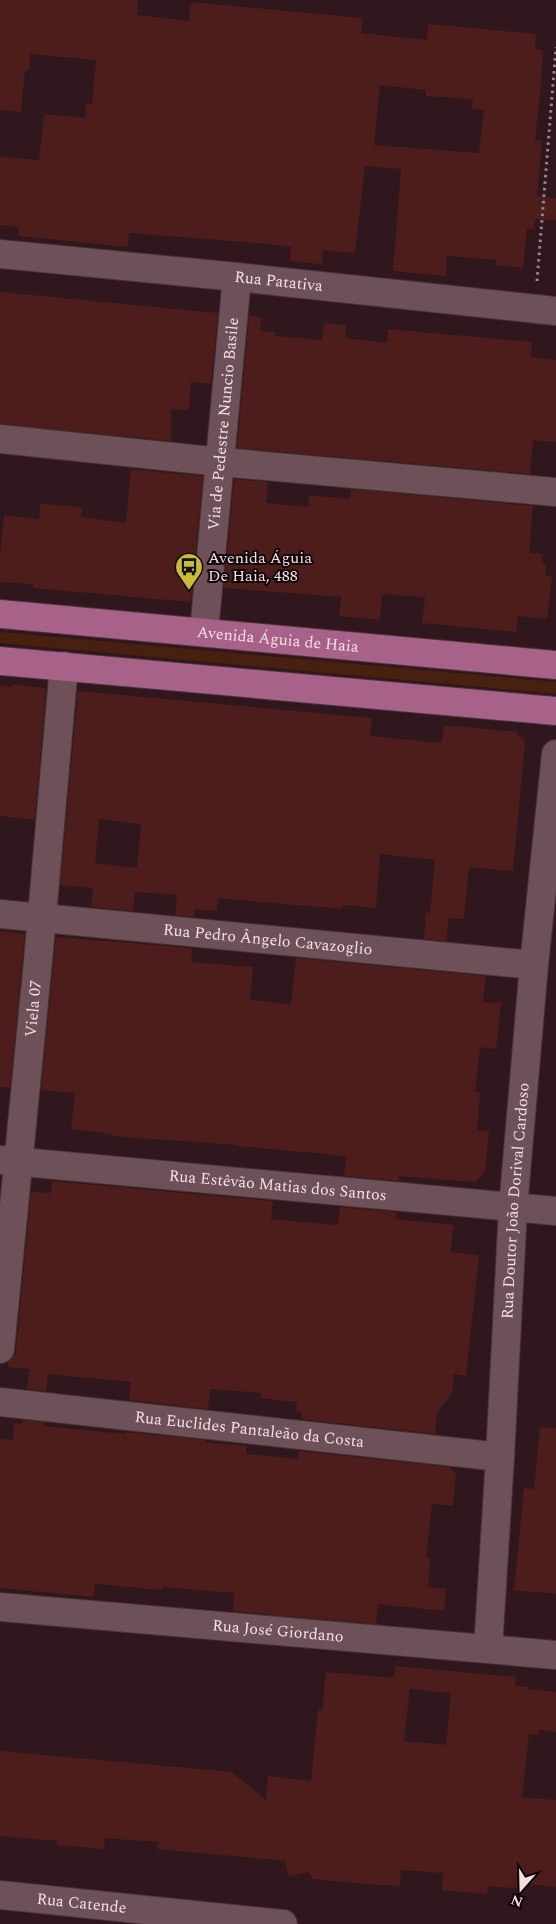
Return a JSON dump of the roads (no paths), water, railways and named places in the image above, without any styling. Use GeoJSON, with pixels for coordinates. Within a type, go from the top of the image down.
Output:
{"type":"FeatureCollection","features":[{"type":"Feature","properties":{"kind":"main road","name":"Avenida Águia de Haia"},"geometry":{"type":"LineString","coordinates":[[0,614],[556,665]]}},
{"type":"Feature","properties":{"kind":"main road"},"geometry":{"type":"LineString","coordinates":[[0,661],[556,711]]}},
{"type":"Feature","properties":{"kind":"street","name":"Rua Patativa"},"geometry":{"type":"LineString","coordinates":[[0,254],[237,276],[545,310]]}},
{"type":"Feature","properties":{"kind":"street","name":"Via de Pedestre Nuncio Basile"},"geometry":{"type":"LineString","coordinates":[[204,632],[237,276]]}},
{"type":"Feature","properties":{"kind":"street"},"geometry":{"type":"LineString","coordinates":[[0,439],[221,462],[556,492]]}},
{"type":"Feature","properties":{"kind":"street","name":"Viela 07"},"geometry":{"type":"LineString","coordinates":[[0,1349],[9,1161],[42,918],[64,666]]}},
{"type":"Feature","properties":{"kind":"street","name":"Rua Doutor João Dorival Cardoso"},"geometry":{"type":"LineString","coordinates":[[488,1649],[513,1208],[534,965],[556,754]]}},
{"type":"Feature","properties":{"kind":"street","name":"Rua Pedro Ângelo Cavazoglio"},"geometry":{"type":"LineString","coordinates":[[0,914],[534,965]]}},
{"type":"Feature","properties":{"kind":"street","name":"Rua Estêvão Matias dos Santos"},"geometry":{"type":"LineString","coordinates":[[9,1161],[556,1211]]}},
{"type":"Feature","properties":{"kind":"street","name":"Rua Euclides Pantaleão da Costa"},"geometry":{"type":"LineString","coordinates":[[0,1402],[500,1457]]}},
{"type":"Feature","properties":{"kind":"street","name":"Rua José Giordano"},"geometry":{"type":"LineString","coordinates":[[0,1607],[556,1655]]}},
{"type":"Feature","properties":{"kind":"street","name":"Rua Catende"},"geometry":{"type":"LineString","coordinates":[[0,1895],[283,1924]]}},
{"type":"Feature","properties":{"kind":"place","name":"Avenida Águia De Haia, 488"},"geometry":{"type":"Point","coordinates":[189,591]}}]}
